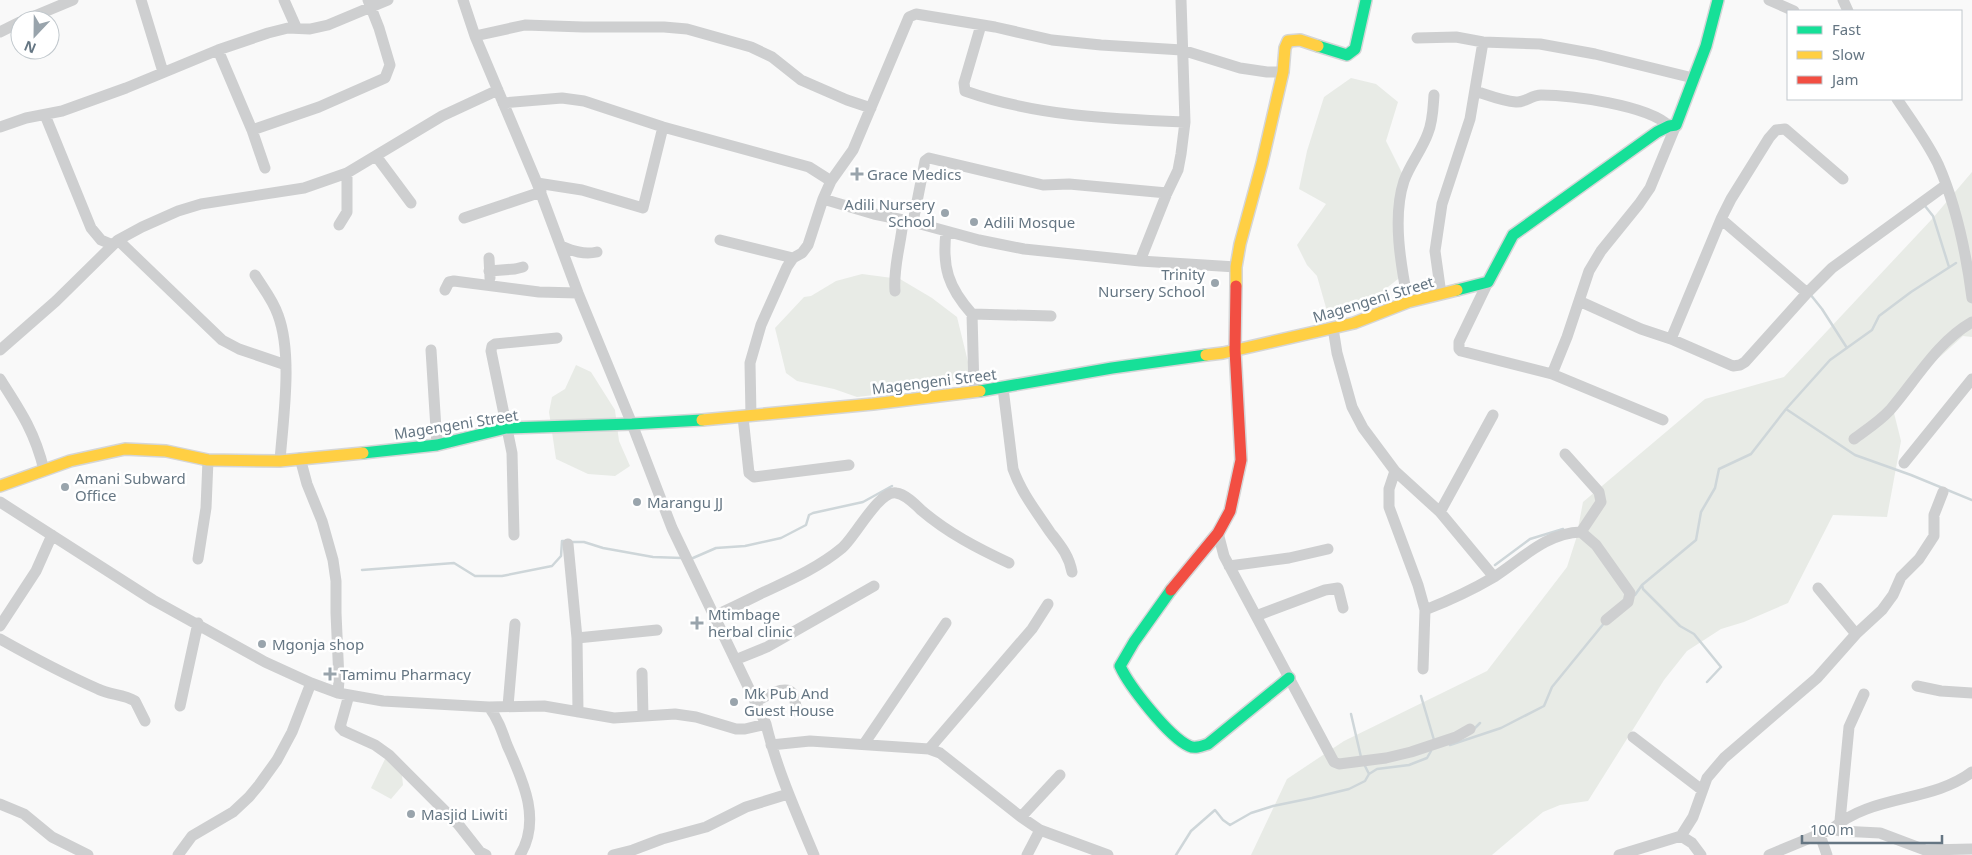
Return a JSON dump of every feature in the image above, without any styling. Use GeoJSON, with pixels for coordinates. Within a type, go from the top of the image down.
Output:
{"type":"FeatureCollection","features":[{"type":"Feature","properties":{"kind":"street"},"geometry":{"type":"LineString","coordinates":[[49,10],[73,0]]}},
{"type":"Feature","properties":{"kind":"street"},"geometry":{"type":"LineString","coordinates":[[141,0],[163,72]]}},
{"type":"Feature","properties":{"kind":"street"},"geometry":{"type":"LineString","coordinates":[[284,0],[296,27]]}},
{"type":"Feature","properties":{"kind":"street"},"geometry":{"type":"LineString","coordinates":[[0,127],[26,118],[45,115],[126,88],[218,50],[268,33],[296,27],[310,29],[328,25],[370,4],[388,0]]}},
{"type":"Feature","properties":{"kind":"street"},"geometry":{"type":"LineString","coordinates":[[463,0],[475,36],[539,188],[578,293],[672,528],[766,724],[771,745],[788,794],[814,855]]}},
{"type":"Feature","properties":{"kind":"street"},"geometry":{"type":"LineString","coordinates":[[1140,261],[1178,170],[1185,122],[1181,0]]}},
{"type":"Feature","properties":{"kind":"street"},"geometry":{"type":"LineString","coordinates":[[1288,678],[1208,744],[1198,748],[1189,746],[1180,739],[1147,703],[1120,666],[1161,602],[1218,533],[1230,511],[1241,460],[1235,350],[1236,267],[1240,244],[1260,172],[1283,72],[1285,48],[1288,41],[1300,40],[1347,55],[1355,49],[1366,0]]}},
{"type":"Feature","properties":{"kind":"street"},"geometry":{"type":"LineString","coordinates":[[1552,374],[1589,271],[1601,251],[1640,204],[1650,188],[1672,125],[1706,46],[1718,0]]}},
{"type":"Feature","properties":{"kind":"street"},"geometry":{"type":"LineString","coordinates":[[1769,0],[1792,10]]}},
{"type":"Feature","properties":{"kind":"street"},"geometry":{"type":"LineString","coordinates":[[252,130],[319,107],[385,78],[390,65],[370,4]]}},
{"type":"Feature","properties":{"kind":"street"},"geometry":{"type":"LineString","coordinates":[[849,466],[754,477],[749,473],[747,417],[752,352],[777,287],[793,258],[802,253],[808,245],[831,181],[853,150],[909,17],[916,14],[1071,42],[1182,50],[1240,68],[1283,72]]}},
{"type":"Feature","properties":{"kind":"street"},"geometry":{"type":"LineString","coordinates":[[475,36],[525,25],[664,27],[687,30],[750,47],[772,57],[802,80],[870,108]]}},
{"type":"Feature","properties":{"kind":"street"},"geometry":{"type":"LineString","coordinates":[[981,25],[964,82],[965,91],[1008,104],[1041,111],[1095,117],[1185,122]]}},
{"type":"Feature","properties":{"kind":"street"},"geometry":{"type":"LineString","coordinates":[[1418,38],[1456,37],[1483,42],[1540,44],[1570,49],[1693,78]]}},
{"type":"Feature","properties":{"kind":"street"},"geometry":{"type":"LineString","coordinates":[[1442,294],[1435,251],[1440,212],[1470,119],[1483,42]]}},
{"type":"Feature","properties":{"kind":"street"},"geometry":{"type":"LineString","coordinates":[[218,50],[252,130],[265,168]]}},
{"type":"Feature","properties":{"kind":"street"},"geometry":{"type":"LineString","coordinates":[[0,350],[56,301],[115,243],[155,220],[201,204],[304,188],[347,173],[442,116],[498,90]]}},
{"type":"Feature","properties":{"kind":"street"},"geometry":{"type":"LineString","coordinates":[[1475,91],[1515,102],[1540,95],[1626,106],[1672,125]]}},
{"type":"Feature","properties":{"kind":"street"},"geometry":{"type":"LineString","coordinates":[[1408,302],[1399,256],[1400,198],[1404,181],[1428,133],[1433,114],[1434,95]]}},
{"type":"Feature","properties":{"kind":"street"},"geometry":{"type":"LineString","coordinates":[[503,103],[562,98],[609,108],[663,127],[809,167],[831,181]]}},
{"type":"Feature","properties":{"kind":"street"},"geometry":{"type":"LineString","coordinates":[[1898,100],[1925,141],[1946,185],[1961,230],[1972,298]]}},
{"type":"Feature","properties":{"kind":"street"},"geometry":{"type":"LineString","coordinates":[[45,115],[91,228],[101,240],[115,243],[222,340],[238,349],[286,365]]}},
{"type":"Feature","properties":{"kind":"street"},"geometry":{"type":"LineString","coordinates":[[1663,420],[1552,374],[1461,352],[1459,342],[1488,282],[1514,235],[1657,132],[1672,125]]}},
{"type":"Feature","properties":{"kind":"street"},"geometry":{"type":"LineString","coordinates":[[464,218],[539,188],[582,190],[643,208],[663,127]]}},
{"type":"Feature","properties":{"kind":"street"},"geometry":{"type":"LineString","coordinates":[[1671,339],[1720,219],[1740,183],[1776,130],[1785,129],[1843,179]]}},
{"type":"Feature","properties":{"kind":"street"},"geometry":{"type":"LineString","coordinates":[[376,156],[411,204]]}},
{"type":"Feature","properties":{"kind":"street"},"geometry":{"type":"LineString","coordinates":[[895,291],[894,269],[898,261],[926,161],[929,158],[1043,185],[1069,184],[1167,193]]}},
{"type":"Feature","properties":{"kind":"street"},"geometry":{"type":"LineString","coordinates":[[339,225],[347,212],[347,173]]}},
{"type":"Feature","properties":{"kind":"street"},"geometry":{"type":"LineString","coordinates":[[1579,301],[1641,329],[1671,339],[1733,366],[1740,365],[1745,362],[1806,293],[1832,268],[1946,185]]}},
{"type":"Feature","properties":{"kind":"street"},"geometry":{"type":"LineString","coordinates":[[823,199],[946,232],[1024,249],[1140,261],[1236,267]]}},
{"type":"Feature","properties":{"kind":"street"},"geometry":{"type":"LineString","coordinates":[[1720,219],[1806,293]]}},
{"type":"Feature","properties":{"kind":"street"},"geometry":{"type":"LineString","coordinates":[[946,232],[944,253],[949,276],[961,302],[972,314],[974,390]]}},
{"type":"Feature","properties":{"kind":"street"},"geometry":{"type":"LineString","coordinates":[[720,240],[793,258]]}},
{"type":"Feature","properties":{"kind":"street"},"geometry":{"type":"LineString","coordinates":[[560,246],[574,252],[587,254],[596,252]]}},
{"type":"Feature","properties":{"kind":"street"},"geometry":{"type":"LineString","coordinates":[[489,258],[491,285]]}},
{"type":"Feature","properties":{"kind":"street"},"geometry":{"type":"LineString","coordinates":[[489,271],[523,267]]}},
{"type":"Feature","properties":{"kind":"street"},"geometry":{"type":"LineString","coordinates":[[255,275],[268,294],[278,315],[284,338],[286,365],[280,461]]}},
{"type":"Feature","properties":{"kind":"street"},"geometry":{"type":"LineString","coordinates":[[445,290],[449,282],[454,281],[539,292],[578,293]]}},
{"type":"Feature","properties":{"kind":"street","name":"Magengeni Street"},"geometry":{"type":"LineString","coordinates":[[0,486],[97,454],[125,449],[150,449],[208,460],[280,461],[437,445],[506,428],[632,424],[747,417],[1003,388],[1070,375],[1223,353],[1354,323],[1408,302],[1488,282]]}},
{"type":"Feature","properties":{"kind":"street"},"geometry":{"type":"LineString","coordinates":[[972,314],[1050,316]]}},
{"type":"Feature","properties":{"kind":"street"},"geometry":{"type":"LineString","coordinates":[[1854,439],[1889,412],[1932,357],[1947,341],[1972,322]]}},
{"type":"Feature","properties":{"kind":"street"},"geometry":{"type":"LineString","coordinates":[[1333,328],[1337,353],[1352,407],[1358,420],[1395,471],[1440,512],[1494,577]]}},
{"type":"Feature","properties":{"kind":"street"},"geometry":{"type":"LineString","coordinates":[[514,535],[512,453],[492,346],[495,344],[557,338]]}},
{"type":"Feature","properties":{"kind":"street"},"geometry":{"type":"LineString","coordinates":[[431,350],[437,445]]}},
{"type":"Feature","properties":{"kind":"street"},"geometry":{"type":"LineString","coordinates":[[0,378],[32,430],[39,446],[44,470]]}},
{"type":"Feature","properties":{"kind":"street"},"geometry":{"type":"LineString","coordinates":[[1904,463],[1972,378]]}},
{"type":"Feature","properties":{"kind":"street"},"geometry":{"type":"LineString","coordinates":[[1003,388],[1012,469],[1021,490],[1065,550],[1072,572]]}},
{"type":"Feature","properties":{"kind":"street"},"geometry":{"type":"LineString","coordinates":[[1440,512],[1493,415]]}},
{"type":"Feature","properties":{"kind":"street"},"geometry":{"type":"LineString","coordinates":[[1566,454],[1599,492],[1601,498],[1601,502],[1581,532]]}},
{"type":"Feature","properties":{"kind":"street"},"geometry":{"type":"LineString","coordinates":[[300,458],[307,484],[328,540],[336,581],[339,680],[343,694],[340,727],[389,755],[458,824],[480,852],[486,855]]}},
{"type":"Feature","properties":{"kind":"street"},"geometry":{"type":"LineString","coordinates":[[198,560],[206,508],[208,460]]}},
{"type":"Feature","properties":{"kind":"street"},"geometry":{"type":"LineString","coordinates":[[1395,471],[1389,489],[1389,507],[1412,566],[1425,610],[1423,669]]}},
{"type":"Feature","properties":{"kind":"street"},"geometry":{"type":"LineString","coordinates":[[1619,855],[1681,836],[1693,817],[1707,778],[1724,758],[1817,678],[1856,634],[1882,610],[1893,595],[1901,577],[1919,559],[1934,536],[1934,515],[1944,492]]}},
{"type":"Feature","properties":{"kind":"street"},"geometry":{"type":"LineString","coordinates":[[714,616],[811,570],[833,556],[844,546],[872,510],[888,494],[897,493],[907,498],[937,524],[963,540],[1009,563]]}},
{"type":"Feature","properties":{"kind":"street"},"geometry":{"type":"LineString","coordinates":[[0,502],[153,600],[266,662],[311,683],[343,694],[384,701],[489,707],[544,706],[614,718],[675,714],[696,717],[736,729],[766,724]]}},
{"type":"Feature","properties":{"kind":"street"},"geometry":{"type":"LineString","coordinates":[[1425,610],[1494,577],[1545,542],[1567,532],[1581,532],[1596,545],[1630,593],[1628,602],[1606,620]]}},
{"type":"Feature","properties":{"kind":"street"},"geometry":{"type":"LineString","coordinates":[[1218,533],[1224,556],[1229,566],[1288,678],[1336,763],[1374,760],[1411,752],[1456,737],[1470,729]]}},
{"type":"Feature","properties":{"kind":"street"},"geometry":{"type":"LineString","coordinates":[[0,626],[36,571],[52,535]]}},
{"type":"Feature","properties":{"kind":"street"},"geometry":{"type":"LineString","coordinates":[[568,544],[577,638],[578,712]]}},
{"type":"Feature","properties":{"kind":"street"},"geometry":{"type":"LineString","coordinates":[[1229,566],[1289,558],[1328,549]]}},
{"type":"Feature","properties":{"kind":"street"},"geometry":{"type":"LineString","coordinates":[[735,660],[766,647],[874,586]]}},
{"type":"Feature","properties":{"kind":"street"},"geometry":{"type":"LineString","coordinates":[[1256,616],[1325,590],[1338,588],[1343,608]]}},
{"type":"Feature","properties":{"kind":"street"},"geometry":{"type":"LineString","coordinates":[[1818,588],[1856,634]]}},
{"type":"Feature","properties":{"kind":"street"},"geometry":{"type":"LineString","coordinates":[[929,749],[1032,629],[1048,604]]}},
{"type":"Feature","properties":{"kind":"street"},"geometry":{"type":"LineString","coordinates":[[180,706],[198,623]]}},
{"type":"Feature","properties":{"kind":"street"},"geometry":{"type":"LineString","coordinates":[[508,706],[515,624]]}},
{"type":"Feature","properties":{"kind":"street"},"geometry":{"type":"LineString","coordinates":[[864,744],[946,624]]}},
{"type":"Feature","properties":{"kind":"street"},"geometry":{"type":"LineString","coordinates":[[577,638],[657,630]]}},
{"type":"Feature","properties":{"kind":"street"},"geometry":{"type":"LineString","coordinates":[[0,639],[67,676],[101,691],[119,694],[135,701],[145,720]]}},
{"type":"Feature","properties":{"kind":"street"},"geometry":{"type":"LineString","coordinates":[[642,673],[643,716]]}},
{"type":"Feature","properties":{"kind":"street"},"geometry":{"type":"LineString","coordinates":[[178,855],[192,836],[232,812],[250,797],[277,760],[292,732],[311,683]]}},
{"type":"Feature","properties":{"kind":"street"},"geometry":{"type":"LineString","coordinates":[[1917,686],[1941,691],[1972,693]]}},
{"type":"Feature","properties":{"kind":"street"},"geometry":{"type":"LineString","coordinates":[[755,702],[772,693],[784,690],[790,691],[797,712]]}},
{"type":"Feature","properties":{"kind":"street"},"geometry":{"type":"LineString","coordinates":[[1864,694],[1848,727],[1836,825],[1840,831],[1880,833],[1925,850],[1972,849]]}},
{"type":"Feature","properties":{"kind":"street"},"geometry":{"type":"LineString","coordinates":[[489,707],[498,719],[518,768],[530,811],[529,832],[520,855]]}},
{"type":"Feature","properties":{"kind":"street"},"geometry":{"type":"LineString","coordinates":[[1633,737],[1702,790]]}},
{"type":"Feature","properties":{"kind":"street"},"geometry":{"type":"LineString","coordinates":[[771,745],[810,741],[929,749],[940,753],[1040,830],[1108,855]]}},
{"type":"Feature","properties":{"kind":"street"},"geometry":{"type":"LineString","coordinates":[[1769,855],[1820,835],[1851,814],[1945,786],[1972,772]]}},
{"type":"Feature","properties":{"kind":"street"},"geometry":{"type":"LineString","coordinates":[[1021,817],[1060,776]]}},
{"type":"Feature","properties":{"kind":"street"},"geometry":{"type":"LineString","coordinates":[[613,855],[706,827],[746,807],[788,794]]}},
{"type":"Feature","properties":{"kind":"street"},"geometry":{"type":"LineString","coordinates":[[0,804],[24,814],[52,837],[88,855]]}},
{"type":"Feature","properties":{"kind":"street"},"geometry":{"type":"LineString","coordinates":[[1027,855],[1040,830]]}},
{"type":"Feature","properties":{"kind":"street"},"geometry":{"type":"LineString","coordinates":[[1820,835],[1826,855]]}},
{"type":"Feature","properties":{"kind":"street"},"geometry":{"type":"LineString","coordinates":[[1681,836],[1692,843],[1700,854]]}},
{"type":"Feature","properties":{"kind":"shaded area"},"geometry":{"type":"Polygon","coordinates":[[[1351,78],[1376,84],[1398,102],[1386,141],[1403,175],[1398,279],[1364,306],[1327,311],[1317,276],[1307,265],[1297,245],[1326,204],[1299,189],[1307,151],[1324,97],[1351,78]]]}},
{"type":"Feature","properties":{"kind":"shaded area"},"geometry":{"type":"Polygon","coordinates":[[[1972,172],[1972,337],[1963,336],[1891,401],[1901,441],[1887,517],[1833,515],[1788,603],[1744,622],[1721,629],[1687,651],[1664,680],[1588,801],[1560,805],[1543,812],[1492,855],[1251,855],[1287,779],[1344,741],[1487,671],[1567,567],[1576,539],[1583,502],[1705,399],[1784,377],[1932,219],[1972,172]]]}},
{"type":"Feature","properties":{"kind":"shaded area"},"geometry":{"type":"Polygon","coordinates":[[[862,274],[900,279],[932,298],[957,317],[970,370],[945,386],[931,386],[909,391],[857,397],[834,389],[797,381],[786,373],[775,328],[804,297],[811,296],[836,281],[862,274]]]}},
{"type":"Feature","properties":{"kind":"shaded area"},"geometry":{"type":"Polygon","coordinates":[[[576,365],[591,372],[615,410],[619,441],[630,466],[615,476],[588,474],[556,459],[549,412],[552,397],[565,389],[576,365]]]}},
{"type":"Feature","properties":{"kind":"shaded area"},"geometry":{"type":"Polygon","coordinates":[[[386,757],[401,766],[403,785],[391,799],[371,788],[386,757]]]}},
{"type":"Feature","properties":{"kind":"waterway"},"geometry":{"type":"LineString","coordinates":[[1925,206],[1933,216],[1949,267]]}},
{"type":"Feature","properties":{"kind":"waterway"},"geometry":{"type":"LineString","coordinates":[[1786,409],[1830,360],[1872,330],[1879,316],[1911,292],[1956,263]]}},
{"type":"Feature","properties":{"kind":"waterway"},"geometry":{"type":"LineString","coordinates":[[1810,294],[1847,348]]}},
{"type":"Feature","properties":{"kind":"waterway"},"geometry":{"type":"LineString","coordinates":[[1635,595],[1642,585],[1696,540],[1701,512],[1715,488],[1719,469],[1751,454],[1786,409],[1855,455],[1972,500]]}},
{"type":"Feature","properties":{"kind":"waterway"},"geometry":{"type":"LineString","coordinates":[[693,558],[716,548],[745,546],[781,538],[806,525],[809,515],[813,513],[863,502],[892,486]]}},
{"type":"Feature","properties":{"kind":"waterway"},"geometry":{"type":"LineString","coordinates":[[1495,565],[1530,539],[1563,529]]}},
{"type":"Feature","properties":{"kind":"waterway"},"geometry":{"type":"LineString","coordinates":[[362,570],[454,563],[475,576],[502,576],[552,566],[561,556],[562,541],[566,541]]}},
{"type":"Feature","properties":{"kind":"waterway"},"geometry":{"type":"LineString","coordinates":[[571,542],[584,542],[603,548],[653,557],[682,558]]}},
{"type":"Feature","properties":{"kind":"waterway"},"geometry":{"type":"LineString","coordinates":[[1642,585],[1643,589],[1680,626],[1694,634],[1721,667],[1707,682]]}},
{"type":"Feature","properties":{"kind":"waterway"},"geometry":{"type":"LineString","coordinates":[[1450,745],[1501,728],[1544,706],[1552,687],[1605,622]]}},
{"type":"Feature","properties":{"kind":"waterway"},"geometry":{"type":"LineString","coordinates":[[1421,696],[1434,740]]}},
{"type":"Feature","properties":{"kind":"waterway"},"geometry":{"type":"LineString","coordinates":[[1351,714],[1361,757]]}},
{"type":"Feature","properties":{"kind":"waterway"},"geometry":{"type":"LineString","coordinates":[[1474,729],[1480,723]]}},
{"type":"Feature","properties":{"kind":"waterway"},"geometry":{"type":"LineString","coordinates":[[1176,855],[1191,831],[1215,810],[1230,825],[1251,813],[1273,806],[1349,789],[1365,781],[1369,774],[1377,769],[1409,765],[1427,758],[1431,751]]}},
{"type":"Feature","properties":{"kind":"waterway"},"geometry":{"type":"LineString","coordinates":[[1364,764],[1369,774]]}},
{"type":"Feature","properties":{"kind":"traffic: fast"},"geometry":{"type":"LineString","coordinates":[[1318,46],[1347,55],[1355,49],[1366,0]]}},
{"type":"Feature","properties":{"kind":"traffic: fast"},"geometry":{"type":"LineString","coordinates":[[1457,290],[1488,282],[1513,235],[1657,132],[1676,125],[1706,46],[1718,0]]}},
{"type":"Feature","properties":{"kind":"traffic: fast"},"geometry":{"type":"LineString","coordinates":[[980,391],[1112,368],[1206,355]]}},
{"type":"Feature","properties":{"kind":"traffic: fast"},"geometry":{"type":"LineString","coordinates":[[363,453],[437,445],[506,428],[702,420]]}},
{"type":"Feature","properties":{"kind":"traffic: fast"},"geometry":{"type":"LineString","coordinates":[[1171,590],[1134,642],[1120,666],[1150,710],[1181,741],[1194,747],[1208,744],[1289,678]]}},
{"type":"Feature","properties":{"kind":"traffic: slow"},"geometry":{"type":"LineString","coordinates":[[1236,286],[1236,267],[1240,244],[1262,163],[1283,72],[1285,48],[1288,41],[1300,40],[1318,46]]}},
{"type":"Feature","properties":{"kind":"traffic: slow"},"geometry":{"type":"LineString","coordinates":[[1206,355],[1223,353],[1354,323],[1408,302],[1457,290]]}},
{"type":"Feature","properties":{"kind":"traffic: slow"},"geometry":{"type":"LineString","coordinates":[[702,420],[873,404],[980,391]]}},
{"type":"Feature","properties":{"kind":"traffic: slow"},"geometry":{"type":"LineString","coordinates":[[0,486],[70,461],[125,449],[166,451],[208,460],[280,461],[363,453]]}},
{"type":"Feature","properties":{"kind":"traffic: jam"},"geometry":{"type":"LineString","coordinates":[[1171,590],[1218,533],[1230,511],[1241,460],[1235,350],[1236,286]]}},
{"type":"Feature","properties":{"kind":"place","name":"Grace Medics"},"geometry":{"type":"Point","coordinates":[857,174]}},
{"type":"Feature","properties":{"kind":"place","name":"Adili Nursery School"},"geometry":{"type":"Point","coordinates":[945,213]}},
{"type":"Feature","properties":{"kind":"place","name":"Adili Mosque"},"geometry":{"type":"Point","coordinates":[974,222]}},
{"type":"Feature","properties":{"kind":"place","name":"Trinity Nursery School"},"geometry":{"type":"Point","coordinates":[1215,283]}},
{"type":"Feature","properties":{"kind":"place","name":"Amani Subward Office"},"geometry":{"type":"Point","coordinates":[65,487]}},
{"type":"Feature","properties":{"kind":"place","name":"Marangu JJ"},"geometry":{"type":"Point","coordinates":[637,502]}},
{"type":"Feature","properties":{"kind":"place","name":"Mtimbage herbal clinic"},"geometry":{"type":"Point","coordinates":[697,623]}},
{"type":"Feature","properties":{"kind":"place","name":"Mgonja shop"},"geometry":{"type":"Point","coordinates":[262,644]}},
{"type":"Feature","properties":{"kind":"place","name":"Tamimu Pharmacy"},"geometry":{"type":"Point","coordinates":[330,674]}},
{"type":"Feature","properties":{"kind":"place","name":"Mk Pub And Guest House"},"geometry":{"type":"Point","coordinates":[734,702]}},
{"type":"Feature","properties":{"kind":"place","name":"Masjid Liwiti"},"geometry":{"type":"Point","coordinates":[411,814]}}]}
